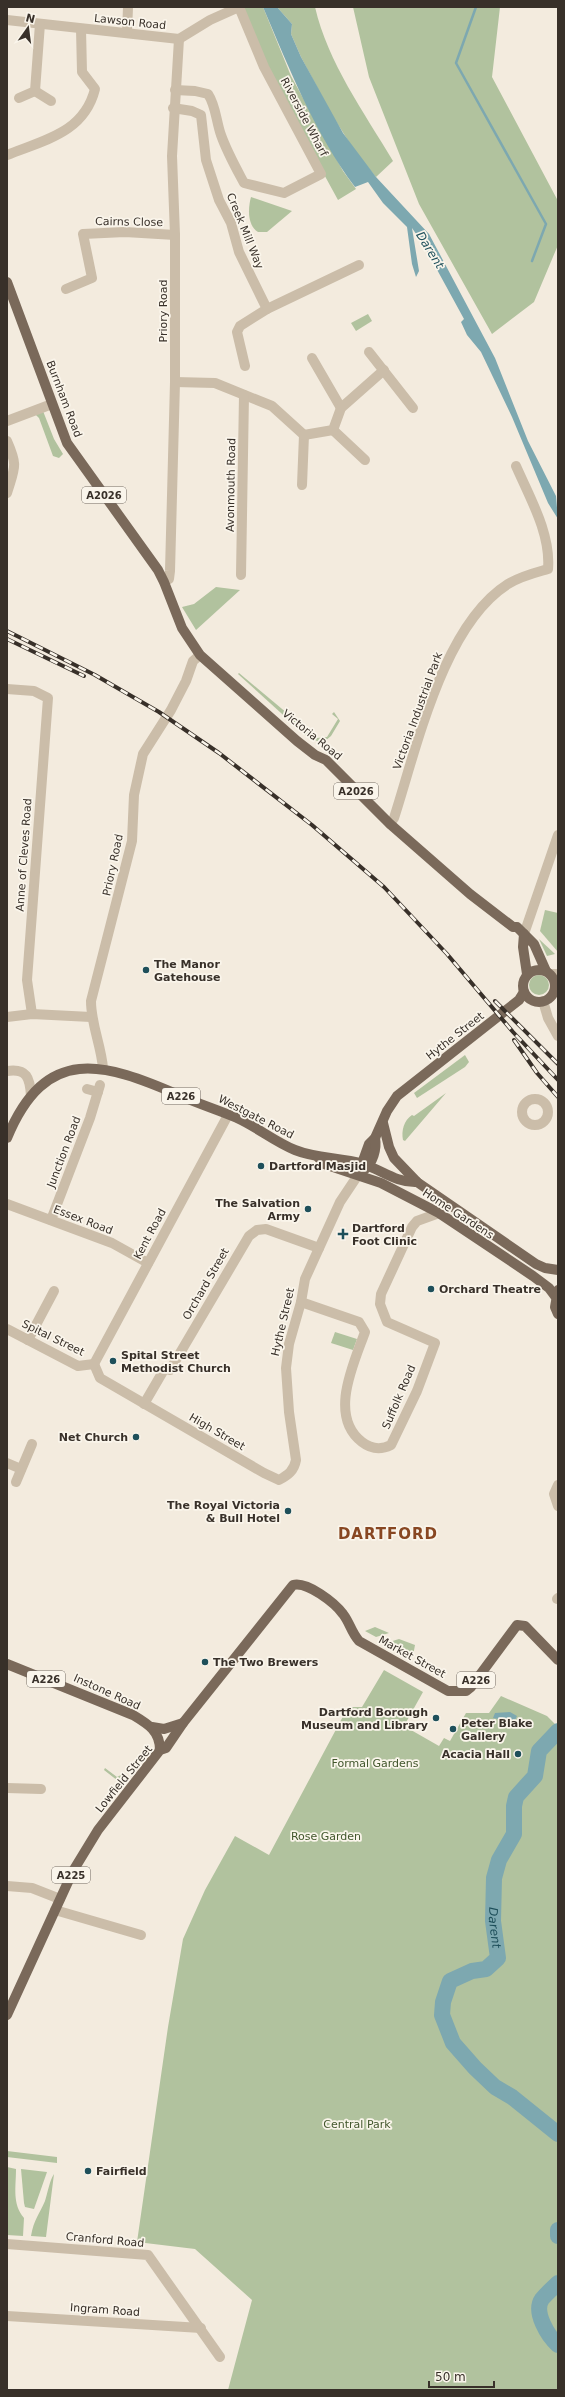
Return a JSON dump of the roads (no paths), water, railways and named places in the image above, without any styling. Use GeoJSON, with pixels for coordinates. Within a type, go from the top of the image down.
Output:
{"type":"FeatureCollection","features":[{"type":"Feature","properties":{"kind":"main road","name":"Burnham Road"},"geometry":{"type":"LineString","coordinates":[[7,282],[67,443],[164,582],[188,639]]}},
{"type":"Feature","properties":{"kind":"main road","name":"Victoria Road"},"geometry":{"type":"LineString","coordinates":[[188,639],[200,655],[297,741],[315,755],[326,760],[390,824],[470,894],[513,927],[517,927],[534,944],[552,973],[556,990],[549,999],[543,1002]]}},
{"type":"Feature","properties":{"kind":"main road","name":"Victoria Road"},"geometry":{"type":"LineString","coordinates":[[513,927],[523,947]]}},
{"type":"Feature","properties":{"kind":"main road","name":"Victoria Road"},"geometry":{"type":"LineString","coordinates":[[524,934],[523,947],[527,974],[523,983],[524,992]]}},
{"type":"Feature","properties":{"kind":"main road"},"geometry":{"type":"LineString","coordinates":[[527,974],[538,969],[552,973]]}},
{"type":"Feature","properties":{"kind":"main road"},"geometry":{"type":"LineString","coordinates":[[524,992],[530,999],[543,1002]]}},
{"type":"Feature","properties":{"kind":"main road","name":"Hythe Street"},"geometry":{"type":"LineString","coordinates":[[358,1175],[377,1145],[375,1138],[383,1123],[387,1111],[397,1096],[519,1000],[524,992]]}},
{"type":"Feature","properties":{"kind":"main road","name":"Westgate Road"},"geometry":{"type":"LineString","coordinates":[[30,1096],[52,1078],[74,1069],[102,1068],[134,1076],[228,1115],[295,1150],[318,1157],[332,1156],[365,1165]]}},
{"type":"Feature","properties":{"kind":"main road"},"geometry":{"type":"LineString","coordinates":[[7,1138],[18,1114],[30,1096]]}},
{"type":"Feature","properties":{"kind":"main road"},"geometry":{"type":"LineString","coordinates":[[383,1123],[389,1147],[394,1158],[417,1182]]}},
{"type":"Feature","properties":{"kind":"main road","name":"Home Gardens"},"geometry":{"type":"LineString","coordinates":[[318,1157],[324,1164],[358,1175],[410,1197],[439,1213],[557,1293]]}},
{"type":"Feature","properties":{"kind":"main road","name":"Home Gardens"},"geometry":{"type":"LineString","coordinates":[[365,1165],[404,1182],[417,1182],[536,1264],[545,1268],[558,1270]]}},
{"type":"Feature","properties":{"kind":"main road"},"geometry":{"type":"LineString","coordinates":[[557,1293],[555,1306],[558,1314]]}},
{"type":"Feature","properties":{"kind":"main road","name":"Market Street"},"geometry":{"type":"LineString","coordinates":[[298,1584],[311,1588],[342,1612],[351,1633],[359,1641],[448,1691],[457,1693],[471,1688],[512,1628],[520,1625],[530,1631],[558,1660]]}},
{"type":"Feature","properties":{"kind":"main road","name":"Lowfield Street"},"geometry":{"type":"LineString","coordinates":[[7,2015],[73,1871],[98,1830],[160,1750],[166,1748],[183,1723],[289,1590],[298,1584]]}},
{"type":"Feature","properties":{"kind":"main road","name":"Instone Road"},"geometry":{"type":"LineString","coordinates":[[7,1664],[116,1706],[155,1731]]}},
{"type":"Feature","properties":{"kind":"main road"},"geometry":{"type":"LineString","coordinates":[[160,1750],[155,1731],[183,1723]]}},
{"type":"Feature","properties":{"kind":"main road","name":"A226"},"geometry":{"type":"LineString","coordinates":[[155,1731],[174,1737]]}},
{"type":"Feature","properties":{"kind":"street"},"geometry":{"type":"LineString","coordinates":[[127,33],[128,7]]}},
{"type":"Feature","properties":{"kind":"street"},"geometry":{"type":"LineString","coordinates":[[180,39],[210,20],[240,7]]}},
{"type":"Feature","properties":{"kind":"street","name":"Riverside Wharf"},"geometry":{"type":"LineString","coordinates":[[175,90],[195,90],[208,94],[214,102],[216,119],[222,137],[244,183],[284,193],[321,174],[264,67],[240,7]]}},
{"type":"Feature","properties":{"kind":"street","name":"Lawson Road"},"geometry":{"type":"LineString","coordinates":[[7,20],[180,39]]}},
{"type":"Feature","properties":{"kind":"street"},"geometry":{"type":"LineString","coordinates":[[35,91],[40,24]]}},
{"type":"Feature","properties":{"kind":"street"},"geometry":{"type":"LineString","coordinates":[[7,155],[68,130],[86,113],[95,89],[82,72],[81,29]]}},
{"type":"Feature","properties":{"kind":"street","name":"Priory Road"},"geometry":{"type":"LineString","coordinates":[[164,582],[169,579],[170,571],[175,382],[175,235],[172,156],[175,90],[180,39]]}},
{"type":"Feature","properties":{"kind":"street"},"geometry":{"type":"LineString","coordinates":[[19,98],[35,91]]}},
{"type":"Feature","properties":{"kind":"street"},"geometry":{"type":"LineString","coordinates":[[35,91],[51,101]]}},
{"type":"Feature","properties":{"kind":"street","name":"Creek Mill Way"},"geometry":{"type":"LineString","coordinates":[[174,108],[192,111],[201,115],[206,160],[219,200],[231,223],[239,252],[267,310]]}},
{"type":"Feature","properties":{"kind":"street","name":"Cairns Close"},"geometry":{"type":"LineString","coordinates":[[66,289],[92,278],[83,234],[125,232],[175,235]]}},
{"type":"Feature","properties":{"kind":"street"},"geometry":{"type":"LineString","coordinates":[[245,366],[237,332],[240,326],[267,310],[359,265]]}},
{"type":"Feature","properties":{"kind":"street"},"geometry":{"type":"LineString","coordinates":[[369,352],[413,408]]}},
{"type":"Feature","properties":{"kind":"street"},"geometry":{"type":"LineString","coordinates":[[312,358],[341,408]]}},
{"type":"Feature","properties":{"kind":"street"},"geometry":{"type":"LineString","coordinates":[[333,430],[341,408],[384,370]]}},
{"type":"Feature","properties":{"kind":"street"},"geometry":{"type":"LineString","coordinates":[[175,382],[215,383],[272,406],[304,435]]}},
{"type":"Feature","properties":{"kind":"street","name":"Avonmouth Road"},"geometry":{"type":"LineString","coordinates":[[241,575],[244,395]]}},
{"type":"Feature","properties":{"kind":"street"},"geometry":{"type":"LineString","coordinates":[[7,421],[52,404]]}},
{"type":"Feature","properties":{"kind":"street"},"geometry":{"type":"LineString","coordinates":[[304,435],[333,430]]}},
{"type":"Feature","properties":{"kind":"street"},"geometry":{"type":"LineString","coordinates":[[333,430],[366,460]]}},
{"type":"Feature","properties":{"kind":"street"},"geometry":{"type":"LineString","coordinates":[[302,486],[304,435]]}},
{"type":"Feature","properties":{"kind":"street"},"geometry":{"type":"LineString","coordinates":[[7,441],[15,459],[15,468],[7,493]]}},
{"type":"Feature","properties":{"kind":"street","name":"Victoria Industrial Park"},"geometry":{"type":"LineString","coordinates":[[390,824],[394,818],[413,756],[440,681],[454,649],[466,628],[477,611],[508,584],[525,575],[548,569],[548,548],[541,524],[516,466]]}},
{"type":"Feature","properties":{"kind":"street","name":"Priory Road"},"geometry":{"type":"LineString","coordinates":[[102,1068],[102,1052],[91,1018],[94,986],[132,841],[134,795],[138,769],[143,754],[171,710],[186,681],[193,661],[200,655]]}},
{"type":"Feature","properties":{"kind":"street","name":"Anne of Cleves Road"},"geometry":{"type":"LineString","coordinates":[[7,689],[34,691],[48,698],[27,980],[32,1014]]}},
{"type":"Feature","properties":{"kind":"street"},"geometry":{"type":"LineString","coordinates":[[524,934],[555,849],[558,835]]}},
{"type":"Feature","properties":{"kind":"street"},"geometry":{"type":"LineString","coordinates":[[543,1002],[548,1018],[558,1036]]}},
{"type":"Feature","properties":{"kind":"street"},"geometry":{"type":"LineString","coordinates":[[7,1017],[32,1014],[91,1018]]}},
{"type":"Feature","properties":{"kind":"street"},"geometry":{"type":"LineString","coordinates":[[7,1071],[18,1070],[25,1073],[30,1083],[30,1096]]}},
{"type":"Feature","properties":{"kind":"street","name":"Junction Road"},"geometry":{"type":"LineString","coordinates":[[51,1220],[90,1118],[99,1088],[87,1089]]}},
{"type":"Feature","properties":{"kind":"street","name":"Kent Road"},"geometry":{"type":"LineString","coordinates":[[94,1364],[228,1115]]}},
{"type":"Feature","properties":{"kind":"street"},"geometry":{"type":"LineString","coordinates":[[548,1115],[558,1120]]}},
{"type":"Feature","properties":{"kind":"street","name":"Hythe Street"},"geometry":{"type":"LineString","coordinates":[[279,1480],[292,1470],[296,1460],[289,1412],[286,1368],[288,1344],[301,1302],[305,1279],[340,1202],[358,1175]]}},
{"type":"Feature","properties":{"kind":"street","name":"Essex Road"},"geometry":{"type":"LineString","coordinates":[[7,1204],[112,1243],[148,1263]]}},
{"type":"Feature","properties":{"kind":"street","name":"Suffolk Road"},"geometry":{"type":"LineString","coordinates":[[301,1302],[359,1322],[365,1332],[346,1386],[345,1401],[350,1424],[356,1436],[367,1445],[377,1449],[385,1448],[393,1443],[417,1391],[434,1343],[388,1322],[380,1304],[381,1294],[405,1239],[417,1221],[439,1213]]}},
{"type":"Feature","properties":{"kind":"street","name":"Orchard Street"},"geometry":{"type":"LineString","coordinates":[[144,1404],[165,1368],[170,1370],[249,1236],[257,1230],[266,1229],[319,1248]]}},
{"type":"Feature","properties":{"kind":"street"},"geometry":{"type":"LineString","coordinates":[[28,1340],[54,1291]]}},
{"type":"Feature","properties":{"kind":"street","name":"Spital Street"},"geometry":{"type":"LineString","coordinates":[[7,1329],[78,1366],[94,1364],[100,1378],[144,1404]]}},
{"type":"Feature","properties":{"kind":"street","name":"High Street"},"geometry":{"type":"LineString","coordinates":[[144,1404],[279,1480]]}},
{"type":"Feature","properties":{"kind":"street"},"geometry":{"type":"LineString","coordinates":[[16,1482],[32,1444]]}},
{"type":"Feature","properties":{"kind":"street"},"geometry":{"type":"LineString","coordinates":[[7,1463],[21,1469]]}},
{"type":"Feature","properties":{"kind":"street"},"geometry":{"type":"LineString","coordinates":[[558,1485],[554,1494],[558,1506]]}},
{"type":"Feature","properties":{"kind":"street"},"geometry":{"type":"LineString","coordinates":[[7,1788],[41,1789]]}},
{"type":"Feature","properties":{"kind":"street"},"geometry":{"type":"LineString","coordinates":[[7,1886],[32,1888],[60,1899]]}},
{"type":"Feature","properties":{"kind":"street"},"geometry":{"type":"LineString","coordinates":[[55,1910],[142,1935]]}},
{"type":"Feature","properties":{"kind":"street","name":"Cranford Road"},"geometry":{"type":"LineString","coordinates":[[7,2244],[148,2255],[201,2328],[220,2357]]}},
{"type":"Feature","properties":{"kind":"street","name":"Ingram Road"},"geometry":{"type":"LineString","coordinates":[[7,2316],[201,2328]]}},
{"type":"Feature","properties":{"kind":"water"},"geometry":{"type":"Polygon","coordinates":[[[263,7],[277,7],[292,24],[291,34],[301,57],[343,133],[376,177],[429,234],[495,358],[528,441],[556,496],[558,519],[548,503],[512,417],[481,352],[467,335],[461,322],[464,319],[423,244],[412,228],[419,271],[416,277],[412,264],[407,227],[383,203],[368,182],[355,187],[341,167],[315,123],[263,7]]]}},
{"type":"Feature","properties":{"kind":"water"},"geometry":{"type":"Polygon","coordinates":[[[510,1712],[517,1716],[514,1722],[493,1718],[495,1713],[510,1712]]]}},
{"type":"Feature","properties":{"kind":"waterway"},"geometry":{"type":"LineString","coordinates":[[476,7],[456,63],[546,224],[532,261]]}},
{"type":"Feature","properties":{"kind":"waterway","name":"Darent"},"geometry":{"type":"LineString","coordinates":[[558,1731],[539,1751],[535,1776],[516,1797],[514,1806],[514,1834],[499,1860],[494,1878],[493,1921],[498,1958],[486,1969],[472,1971],[450,1981],[443,2002],[442,2015],[453,2043],[475,2068],[495,2087],[512,2097],[558,2134]]}},
{"type":"Feature","properties":{"kind":"waterway","name":"Darent"},"geometry":{"type":"LineString","coordinates":[[558,2230],[558,2236]]}},
{"type":"Feature","properties":{"kind":"waterway","name":"Darent"},"geometry":{"type":"LineString","coordinates":[[558,2283],[542,2299],[539,2310],[540,2317],[546,2330],[558,2345]]}},
{"type":"Feature","properties":{"kind":"railway"},"geometry":{"type":"LineString","coordinates":[[7,631],[95,675],[159,712],[219,753],[312,825],[384,887],[447,954],[513,1032],[558,1080]]}},
{"type":"Feature","properties":{"kind":"railway"},"geometry":{"type":"LineString","coordinates":[[7,639],[84,676]]}},
{"type":"Feature","properties":{"kind":"railway"},"geometry":{"type":"LineString","coordinates":[[495,1001],[558,1064]]}},
{"type":"Feature","properties":{"kind":"railway"},"geometry":{"type":"LineString","coordinates":[[514,1040],[537,1073],[558,1097]]}},
{"type":"Feature","properties":{"kind":"place","name":"The Manor Gatehouse"},"geometry":{"type":"Point","coordinates":[146,970]}},
{"type":"Feature","properties":{"kind":"place","name":"Dartford Masjid"},"geometry":{"type":"Point","coordinates":[261,1166]}},
{"type":"Feature","properties":{"kind":"place","name":"The Salvation Army"},"geometry":{"type":"Point","coordinates":[308,1209]}},
{"type":"Feature","properties":{"kind":"place","name":"Dartford Foot Clinic"},"geometry":{"type":"Point","coordinates":[343,1234]}},
{"type":"Feature","properties":{"kind":"place","name":"Orchard Theatre"},"geometry":{"type":"Point","coordinates":[431,1289]}},
{"type":"Feature","properties":{"kind":"place","name":"Spital Street Methodist Church"},"geometry":{"type":"Point","coordinates":[113,1361]}},
{"type":"Feature","properties":{"kind":"place","name":"Net Church"},"geometry":{"type":"Point","coordinates":[136,1437]}},
{"type":"Feature","properties":{"kind":"place","name":"The Royal Victoria & Bull Hotel"},"geometry":{"type":"Point","coordinates":[288,1511]}},
{"type":"Feature","properties":{"kind":"place","name":"The Two Brewers"},"geometry":{"type":"Point","coordinates":[205,1662]}},
{"type":"Feature","properties":{"kind":"place","name":"Dartford Borough Museum and Library"},"geometry":{"type":"Point","coordinates":[436,1718]}},
{"type":"Feature","properties":{"kind":"place","name":"Peter Blake Gallery"},"geometry":{"type":"Point","coordinates":[453,1729]}},
{"type":"Feature","properties":{"kind":"place","name":"Acacia Hall"},"geometry":{"type":"Point","coordinates":[518,1754]}},
{"type":"Feature","properties":{"kind":"place","name":"Fairfield"},"geometry":{"type":"Point","coordinates":[88,2171]}},
{"type":"Feature","properties":{"kind":"district","name":"DARTFORD"},"geometry":{"type":"Point","coordinates":[388,1534]}},
{"type":"Feature","properties":{"kind":"park label","name":"Formal Gardens"},"geometry":{"type":"Point","coordinates":[375,1763]}},
{"type":"Feature","properties":{"kind":"park label","name":"Rose Garden"},"geometry":{"type":"Point","coordinates":[326,1836]}},
{"type":"Feature","properties":{"kind":"park label","name":"Central Park"},"geometry":{"type":"Point","coordinates":[357,2124]}}]}
